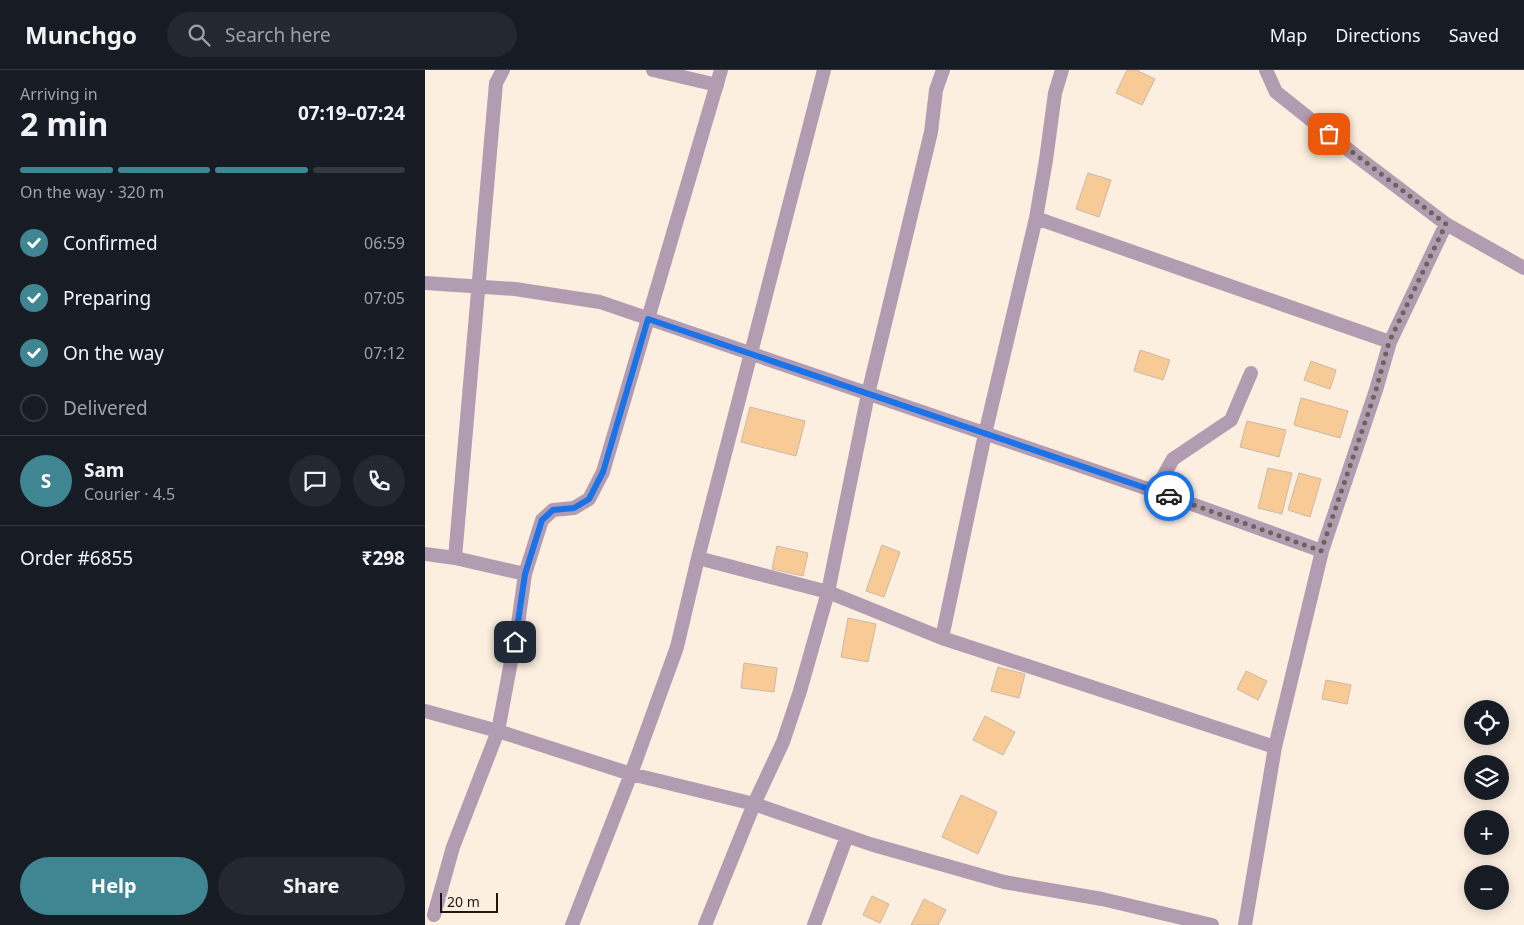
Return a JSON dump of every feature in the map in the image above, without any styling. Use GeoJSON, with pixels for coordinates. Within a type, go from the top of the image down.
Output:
{"type":"FeatureCollection","features":[{"type":"Feature","properties":{"kind":"street"},"geometry":{"type":"LineString","coordinates":[[455,558],[496,83],[503,70]]}},
{"type":"Feature","properties":{"kind":"street"},"geometry":{"type":"LineString","coordinates":[[653,70],[717,85]]}},
{"type":"Feature","properties":{"kind":"street"},"geometry":{"type":"LineString","coordinates":[[434,915],[453,847],[498,731],[519,624],[525,574],[542,520],[553,510],[574,508],[589,499],[603,472],[721,70]]}},
{"type":"Feature","properties":{"kind":"street"},"geometry":{"type":"LineString","coordinates":[[572,925],[631,774],[677,647],[698,558],[824,70]]}},
{"type":"Feature","properties":{"kind":"street"},"geometry":{"type":"LineString","coordinates":[[705,925],[754,804],[785,734],[800,691],[827,592],[867,394],[931,132],[936,90],[943,70]]}},
{"type":"Feature","properties":{"kind":"street"},"geometry":{"type":"LineString","coordinates":[[942,638],[985,434],[1036,218],[1047,160],[1055,93],[1062,70]]}},
{"type":"Feature","properties":{"kind":"street"},"geometry":{"type":"LineString","coordinates":[[1266,70],[1276,92],[1446,224],[1524,268]]}},
{"type":"Feature","properties":{"kind":"street"},"geometry":{"type":"LineString","coordinates":[[1036,218],[1389,342]]}},
{"type":"Feature","properties":{"kind":"street"},"geometry":{"type":"LineString","coordinates":[[1245,925],[1275,747],[1321,551],[1376,390],[1389,342],[1446,224]]}},
{"type":"Feature","properties":{"kind":"street"},"geometry":{"type":"LineString","coordinates":[[425,283],[515,289],[600,302],[1155,491],[1321,551]]}},
{"type":"Feature","properties":{"kind":"street"},"geometry":{"type":"LineString","coordinates":[[1155,491],[1173,459],[1231,420],[1251,373]]}},
{"type":"Feature","properties":{"kind":"street"},"geometry":{"type":"LineString","coordinates":[[425,554],[455,558],[525,574]]}},
{"type":"Feature","properties":{"kind":"street"},"geometry":{"type":"LineString","coordinates":[[698,558],[827,592],[942,638],[1275,747]]}},
{"type":"Feature","properties":{"kind":"street"},"geometry":{"type":"LineString","coordinates":[[425,711],[498,731],[631,774],[754,804],[847,836],[1004,882],[1102,899],[1212,925]]}},
{"type":"Feature","properties":{"kind":"street"},"geometry":{"type":"LineString","coordinates":[[814,925],[847,836]]}},
{"type":"Feature","properties":{"kind":"building"},"geometry":{"type":"Polygon","coordinates":[[[1127,70],[1136,70],[1155,79],[1142,105],[1116,93],[1127,70]]]}},
{"type":"Feature","properties":{"kind":"building"},"geometry":{"type":"Polygon","coordinates":[[[1088,173],[1111,180],[1099,217],[1076,209],[1088,173]]]}},
{"type":"Feature","properties":{"kind":"building"},"geometry":{"type":"Polygon","coordinates":[[[1140,350],[1170,360],[1163,380],[1134,371],[1140,350]]]}},
{"type":"Feature","properties":{"kind":"building"},"geometry":{"type":"Polygon","coordinates":[[[1311,361],[1336,370],[1330,389],[1304,380],[1311,361]]]}},
{"type":"Feature","properties":{"kind":"building"},"geometry":{"type":"Polygon","coordinates":[[[1301,398],[1348,411],[1340,438],[1294,425],[1301,398]]]}},
{"type":"Feature","properties":{"kind":"building"},"geometry":{"type":"Polygon","coordinates":[[[750,407],[805,421],[796,456],[741,442],[750,407]]]}},
{"type":"Feature","properties":{"kind":"building"},"geometry":{"type":"Polygon","coordinates":[[[1247,421],[1286,430],[1279,457],[1240,447],[1247,421]]]}},
{"type":"Feature","properties":{"kind":"building"},"geometry":{"type":"Polygon","coordinates":[[[1268,468],[1292,473],[1282,514],[1258,508],[1268,468]]]}},
{"type":"Feature","properties":{"kind":"building"},"geometry":{"type":"Polygon","coordinates":[[[1299,473],[1321,479],[1310,517],[1288,510],[1299,473]]]}},
{"type":"Feature","properties":{"kind":"building"},"geometry":{"type":"Polygon","coordinates":[[[882,545],[900,552],[884,597],[866,591],[882,545]]]}},
{"type":"Feature","properties":{"kind":"building"},"geometry":{"type":"Polygon","coordinates":[[[777,546],[808,553],[803,576],[772,569],[777,546]]]}},
{"type":"Feature","properties":{"kind":"building"},"geometry":{"type":"Polygon","coordinates":[[[848,618],[876,624],[868,662],[841,657],[848,618]]]}},
{"type":"Feature","properties":{"kind":"building"},"geometry":{"type":"Polygon","coordinates":[[[744,663],[777,668],[774,692],[741,688],[744,663]]]}},
{"type":"Feature","properties":{"kind":"building"},"geometry":{"type":"Polygon","coordinates":[[[998,667],[1025,674],[1019,698],[991,691],[998,667]]]}},
{"type":"Feature","properties":{"kind":"building"},"geometry":{"type":"Polygon","coordinates":[[[1246,671],[1267,681],[1258,700],[1237,689],[1246,671]]]}},
{"type":"Feature","properties":{"kind":"building"},"geometry":{"type":"Polygon","coordinates":[[[1326,680],[1351,685],[1347,704],[1322,699],[1326,680]]]}},
{"type":"Feature","properties":{"kind":"building"},"geometry":{"type":"Polygon","coordinates":[[[985,716],[1015,732],[1003,755],[973,740],[985,716]]]}},
{"type":"Feature","properties":{"kind":"building"},"geometry":{"type":"Polygon","coordinates":[[[961,795],[997,812],[978,854],[942,837],[961,795]]]}},
{"type":"Feature","properties":{"kind":"building"},"geometry":{"type":"Polygon","coordinates":[[[872,896],[889,904],[880,923],[863,915],[872,896]]]}},
{"type":"Feature","properties":{"kind":"building"},"geometry":{"type":"Polygon","coordinates":[[[924,899],[946,910],[938,925],[911,925],[924,899]]]}},
{"type":"Feature","properties":{"kind":"way so far"},"geometry":{"type":"LineString","coordinates":[[1169,496],[1321,551],[1376,390],[1389,342],[1446,224],[1329,134]]}},
{"type":"Feature","properties":{"kind":"route"},"geometry":{"type":"LineString","coordinates":[[515,642],[525,574],[542,520],[553,510],[574,508],[589,499],[603,472],[648,319],[1169,496]]}}]}
